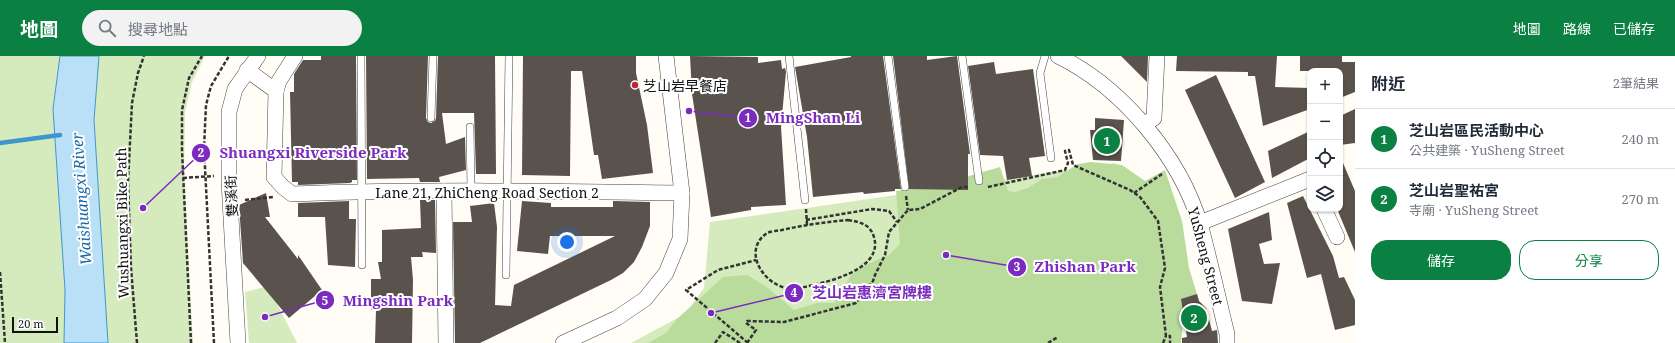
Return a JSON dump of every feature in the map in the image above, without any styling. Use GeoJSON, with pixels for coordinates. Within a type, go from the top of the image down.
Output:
{"type":"FeatureCollection","features":[{"type":"Feature","properties":{"kind":"street","name":"雙溪街"},"geometry":{"type":"LineString","coordinates":[[238,343],[229,181],[229,112],[236,89],[247,70],[258,56]]}},
{"type":"Feature","properties":{"kind":"street"},"geometry":{"type":"LineString","coordinates":[[247,70],[276,91],[278,81],[295,56]]}},
{"type":"Feature","properties":{"kind":"street"},"geometry":{"type":"LineString","coordinates":[[563,343],[617,318],[645,299],[666,273],[680,239],[682,193],[666,56]]}},
{"type":"Feature","properties":{"kind":"street","name":"YuSheng Street"},"geometry":{"type":"LineString","coordinates":[[1060,56],[1084,71],[1118,97],[1144,124],[1168,158],[1187,191],[1200,224],[1227,334],[1227,343]]}},
{"type":"Feature","properties":{"kind":"street"},"geometry":{"type":"LineString","coordinates":[[1144,124],[1154,118],[1157,56]]}},
{"type":"Feature","properties":{"kind":"street","name":"Lane 21, ZhiCheng Road Section 2"},"geometry":{"type":"LineString","coordinates":[[276,91],[274,177],[292,194],[444,190],[682,193]]}},
{"type":"Feature","properties":{"kind":"street"},"geometry":{"type":"LineString","coordinates":[[1200,224],[1307,180]]}},
{"type":"Feature","properties":{"kind":"street"},"geometry":{"type":"LineString","coordinates":[[444,190],[446,343]]}},
{"type":"Feature","properties":{"kind":"street"},"geometry":{"type":"LineString","coordinates":[[1325,212],[1337,237]]}},
{"type":"Feature","properties":{"kind":"lane"},"geometry":{"type":"LineString","coordinates":[[361,56],[362,265]]}},
{"type":"Feature","properties":{"kind":"lane"},"geometry":{"type":"LineString","coordinates":[[431,118],[433,56]]}},
{"type":"Feature","properties":{"kind":"lane"},"geometry":{"type":"LineString","coordinates":[[506,275],[509,56]]}},
{"type":"Feature","properties":{"kind":"lane"},"geometry":{"type":"LineString","coordinates":[[788,56],[805,202]]}},
{"type":"Feature","properties":{"kind":"lane"},"geometry":{"type":"LineString","coordinates":[[888,56],[906,189]]}},
{"type":"Feature","properties":{"kind":"lane"},"geometry":{"type":"LineString","coordinates":[[962,56],[979,181]]}},
{"type":"Feature","properties":{"kind":"lane"},"geometry":{"type":"LineString","coordinates":[[1045,56],[1040,73],[1051,158]]}},
{"type":"Feature","properties":{"kind":"lane"},"geometry":{"type":"LineString","coordinates":[[470,127],[471,190]]}},
{"type":"Feature","properties":{"kind":"path","name":"Wushuangxi Bike Path"},"geometry":{"type":"LineString","coordinates":[[137,343],[128,182],[132,103],[138,73],[144,56]]}},
{"type":"Feature","properties":{"kind":"path"},"geometry":{"type":"LineString","coordinates":[[191,343],[183,178],[182,110],[189,78],[202,56]]}},
{"type":"Feature","properties":{"kind":"path"},"geometry":{"type":"LineString","coordinates":[[214,343],[204,148],[206,105],[211,86],[228,56]]}},
{"type":"Feature","properties":{"kind":"path"},"geometry":{"type":"LineString","coordinates":[[988,187],[1065,170],[1068,163],[1066,151],[1069,150],[1073,165],[1140,197],[1158,221],[1165,268],[1160,287],[1166,336],[1163,343]]}},
{"type":"Feature","properties":{"kind":"path"},"geometry":{"type":"LineString","coordinates":[[1134,193],[1163,174]]}},
{"type":"Feature","properties":{"kind":"path"},"geometry":{"type":"LineString","coordinates":[[183,178],[206,176]]}},
{"type":"Feature","properties":{"kind":"path"},"geometry":{"type":"LineString","coordinates":[[756,260],[718,270],[686,290],[748,343],[756,330],[746,323],[747,321],[784,322],[856,303],[873,281],[885,255],[889,232],[908,210],[920,209],[962,187],[970,187]]}},
{"type":"Feature","properties":{"kind":"path"},"geometry":{"type":"LineString","coordinates":[[906,189],[908,210]]}},
{"type":"Feature","properties":{"kind":"path"},"geometry":{"type":"LineString","coordinates":[[805,202],[807,224]]}},
{"type":"Feature","properties":{"kind":"path"},"geometry":{"type":"LineString","coordinates":[[806,220],[872,209],[889,211],[897,222]]}},
{"type":"Feature","properties":{"kind":"path"},"geometry":{"type":"LineString","coordinates":[[848,220],[863,223],[872,232],[875,241],[874,251],[870,261],[861,268],[819,284],[796,289],[784,288],[771,282],[763,273],[756,260],[758,242],[768,232],[807,224],[848,220]]}},
{"type":"Feature","properties":{"kind":"path"},"geometry":{"type":"LineString","coordinates":[[0,272],[5,343]]}},
{"type":"Feature","properties":{"kind":"path"},"geometry":{"type":"LineString","coordinates":[[716,343],[723,332],[740,343]]}},
{"type":"Feature","properties":{"kind":"path"},"geometry":{"type":"LineString","coordinates":[[1166,336],[1170,336],[1170,343]]}},
{"type":"Feature","properties":{"kind":"path"},"geometry":{"type":"LineString","coordinates":[[1048,343],[1058,337]]}},
{"type":"Feature","properties":{"kind":"green space"},"geometry":{"type":"Polygon","coordinates":[[[0,56],[60,56],[53,109],[65,290],[64,343],[0,343],[0,56]]]}},
{"type":"Feature","properties":{"kind":"green space"},"geometry":{"type":"Polygon","coordinates":[[[99,56],[205,56],[192,82],[185,112],[184,175],[193,343],[108,343],[94,120],[99,56]]]}},
{"type":"Feature","properties":{"kind":"green space"},"geometry":{"type":"Polygon","coordinates":[[[1091,162],[1122,165],[1145,181],[1165,170],[1182,221],[1189,268],[1199,301],[1184,311],[1181,343],[648,343],[666,333],[677,319],[723,277],[747,275],[768,288],[794,310],[817,303],[834,303],[851,275],[865,265],[889,255],[900,244],[896,191],[948,182],[1000,167],[1008,191],[1015,192],[1028,188],[1042,179],[1057,177],[1078,164],[1091,162]]]}},
{"type":"Feature","properties":{"kind":"green space"},"geometry":{"type":"Polygon","coordinates":[[[1115,163],[1144,183],[1178,307],[1176,343],[631,343],[685,314],[704,288],[710,222],[1115,163]]]}},
{"type":"Feature","properties":{"kind":"green space"},"geometry":{"type":"Polygon","coordinates":[[[268,286],[297,343],[249,343],[245,292],[268,286]]]}},
{"type":"Feature","properties":{"kind":"water","name":"Waishuangxi River"},"geometry":{"type":"Polygon","coordinates":[[[60,56],[99,56],[94,120],[108,343],[64,343],[65,290],[53,109],[60,56]]]}},
{"type":"Feature","properties":{"kind":"building"},"geometry":{"type":"Polygon","coordinates":[[[321,56],[356,56],[357,180],[352,180],[350,183],[298,185],[298,182],[292,182],[290,92],[294,92],[294,74],[303,60],[321,60],[321,56]]]}},
{"type":"Feature","properties":{"kind":"building"},"geometry":{"type":"Polygon","coordinates":[[[366,56],[428,56],[426,118],[428,122],[431,123],[435,121],[436,118],[438,56],[495,56],[496,174],[476,174],[474,113],[442,113],[446,144],[465,137],[466,170],[439,177],[440,182],[420,182],[419,178],[367,179],[366,56]]]}},
{"type":"Feature","properties":{"kind":"building"},"geometry":{"type":"Polygon","coordinates":[[[523,56],[636,56],[636,73],[647,125],[653,173],[602,179],[598,155],[594,155],[582,71],[571,71],[570,176],[522,175],[523,56]]]}},
{"type":"Feature","properties":{"kind":"building"},"geometry":{"type":"Polygon","coordinates":[[[690,56],[758,57],[758,63],[781,60],[782,69],[785,68],[786,72],[781,127],[786,205],[751,207],[751,210],[711,217],[692,94],[690,56]]]}},
{"type":"Feature","properties":{"kind":"building"},"geometry":{"type":"Polygon","coordinates":[[[851,56],[883,56],[901,189],[864,194],[863,192],[813,197],[807,137],[795,67],[851,56]]]}},
{"type":"Feature","properties":{"kind":"building"},"geometry":{"type":"Polygon","coordinates":[[[893,56],[927,56],[927,60],[957,56],[970,154],[968,154],[968,190],[909,189],[893,56]]]}},
{"type":"Feature","properties":{"kind":"building"},"geometry":{"type":"Polygon","coordinates":[[[1121,56],[1148,56],[1147,82],[1121,56]]]}},
{"type":"Feature","properties":{"kind":"building"},"geometry":{"type":"Polygon","coordinates":[[[1177,56],[1277,56],[1275,87],[1307,88],[1307,110],[1263,126],[1255,76],[1248,76],[1248,72],[1176,71],[1177,56]]]}},
{"type":"Feature","properties":{"kind":"building"},"geometry":{"type":"Polygon","coordinates":[[[1300,56],[1342,56],[1342,62],[1355,62],[1355,92],[1343,97],[1343,68],[1307,68],[1307,71],[1300,71],[1300,56]]]}},
{"type":"Feature","properties":{"kind":"building"},"geometry":{"type":"Polygon","coordinates":[[[994,62],[996,74],[1033,69],[1045,156],[1029,158],[1032,176],[1007,180],[1003,156],[980,155],[968,66],[994,62]]]}},
{"type":"Feature","properties":{"kind":"building"},"geometry":{"type":"Polygon","coordinates":[[[1216,75],[1265,182],[1235,198],[1185,90],[1216,75]]]}},
{"type":"Feature","properties":{"kind":"building"},"geometry":{"type":"Polygon","coordinates":[[[1355,109],[1355,143],[1343,145],[1343,115],[1355,109]]]}},
{"type":"Feature","properties":{"kind":"building"},"geometry":{"type":"Polygon","coordinates":[[[1095,118],[1124,120],[1121,161],[1093,160],[1090,130],[1095,130],[1095,118]]]}},
{"type":"Feature","properties":{"kind":"building"},"geometry":{"type":"Polygon","coordinates":[[[1307,132],[1307,160],[1272,178],[1268,151],[1307,132]]]}},
{"type":"Feature","properties":{"kind":"building"},"geometry":{"type":"Polygon","coordinates":[[[1343,163],[1355,191],[1355,252],[1338,212],[1343,212],[1343,163]]]}},
{"type":"Feature","properties":{"kind":"building"},"geometry":{"type":"Polygon","coordinates":[[[266,193],[270,217],[265,217],[298,259],[298,255],[322,290],[289,318],[243,263],[239,205],[266,193]]]}},
{"type":"Feature","properties":{"kind":"building"},"geometry":{"type":"Polygon","coordinates":[[[1303,196],[1307,204],[1307,212],[1311,212],[1333,256],[1339,278],[1344,277],[1355,300],[1355,325],[1335,330],[1321,274],[1307,278],[1287,203],[1303,196]]]}},
{"type":"Feature","properties":{"kind":"building"},"geometry":{"type":"Polygon","coordinates":[[[420,200],[435,200],[436,253],[422,252],[423,257],[411,257],[413,280],[412,343],[375,343],[376,310],[371,310],[371,279],[381,279],[378,262],[382,262],[382,230],[421,228],[420,200]]]}},
{"type":"Feature","properties":{"kind":"building"},"geometry":{"type":"Polygon","coordinates":[[[349,201],[349,219],[356,219],[355,267],[328,265],[325,217],[298,217],[298,203],[349,201]]]}},
{"type":"Feature","properties":{"kind":"building"},"geometry":{"type":"Polygon","coordinates":[[[522,201],[551,203],[551,207],[613,207],[613,201],[650,202],[650,226],[642,247],[634,262],[623,273],[480,343],[455,343],[453,222],[472,222],[470,206],[494,203],[497,227],[495,305],[511,306],[514,285],[615,236],[550,236],[548,254],[517,251],[522,201]]]}},
{"type":"Feature","properties":{"kind":"building"},"geometry":{"type":"Polygon","coordinates":[[[1269,212],[1272,240],[1259,244],[1264,264],[1280,263],[1272,304],[1242,301],[1228,229],[1269,212]]]}},
{"type":"Feature","properties":{"kind":"building"},"geometry":{"type":"Polygon","coordinates":[[[1197,294],[1199,301],[1206,308],[1212,331],[1217,330],[1218,343],[1182,343],[1182,338],[1187,337],[1181,299],[1197,294]]]}},
{"type":"Feature","properties":{"kind":"waterway","name":"Waishuangxi River"},"geometry":{"type":"LineString","coordinates":[[0,143],[60,135]]}},
{"type":"Feature","properties":{"kind":"place","name":"芝山岩早餐店"},"geometry":{"type":"Point","coordinates":[635,85]}},
{"type":"Feature","properties":{"kind":"place","name":"MingShan Li"},"geometry":{"type":"Point","coordinates":[689,111]}},
{"type":"Feature","properties":{"kind":"place","name":"芝山岩區民活動中心"},"geometry":{"type":"Point","coordinates":[1107,141]}},
{"type":"Feature","properties":{"kind":"place","name":"Shuangxi Riverside Park"},"geometry":{"type":"Point","coordinates":[143,208]}},
{"type":"Feature","properties":{"kind":"place","name":"Zhishan Park"},"geometry":{"type":"Point","coordinates":[946,255]}},
{"type":"Feature","properties":{"kind":"place","name":"芝山岩惠濟宮牌樓"},"geometry":{"type":"Point","coordinates":[711,313]}},
{"type":"Feature","properties":{"kind":"place","name":"Mingshin Park"},"geometry":{"type":"Point","coordinates":[265,317]}},
{"type":"Feature","properties":{"kind":"place","name":"芝山岩聖祐宮"},"geometry":{"type":"Point","coordinates":[1194,318]}}]}
